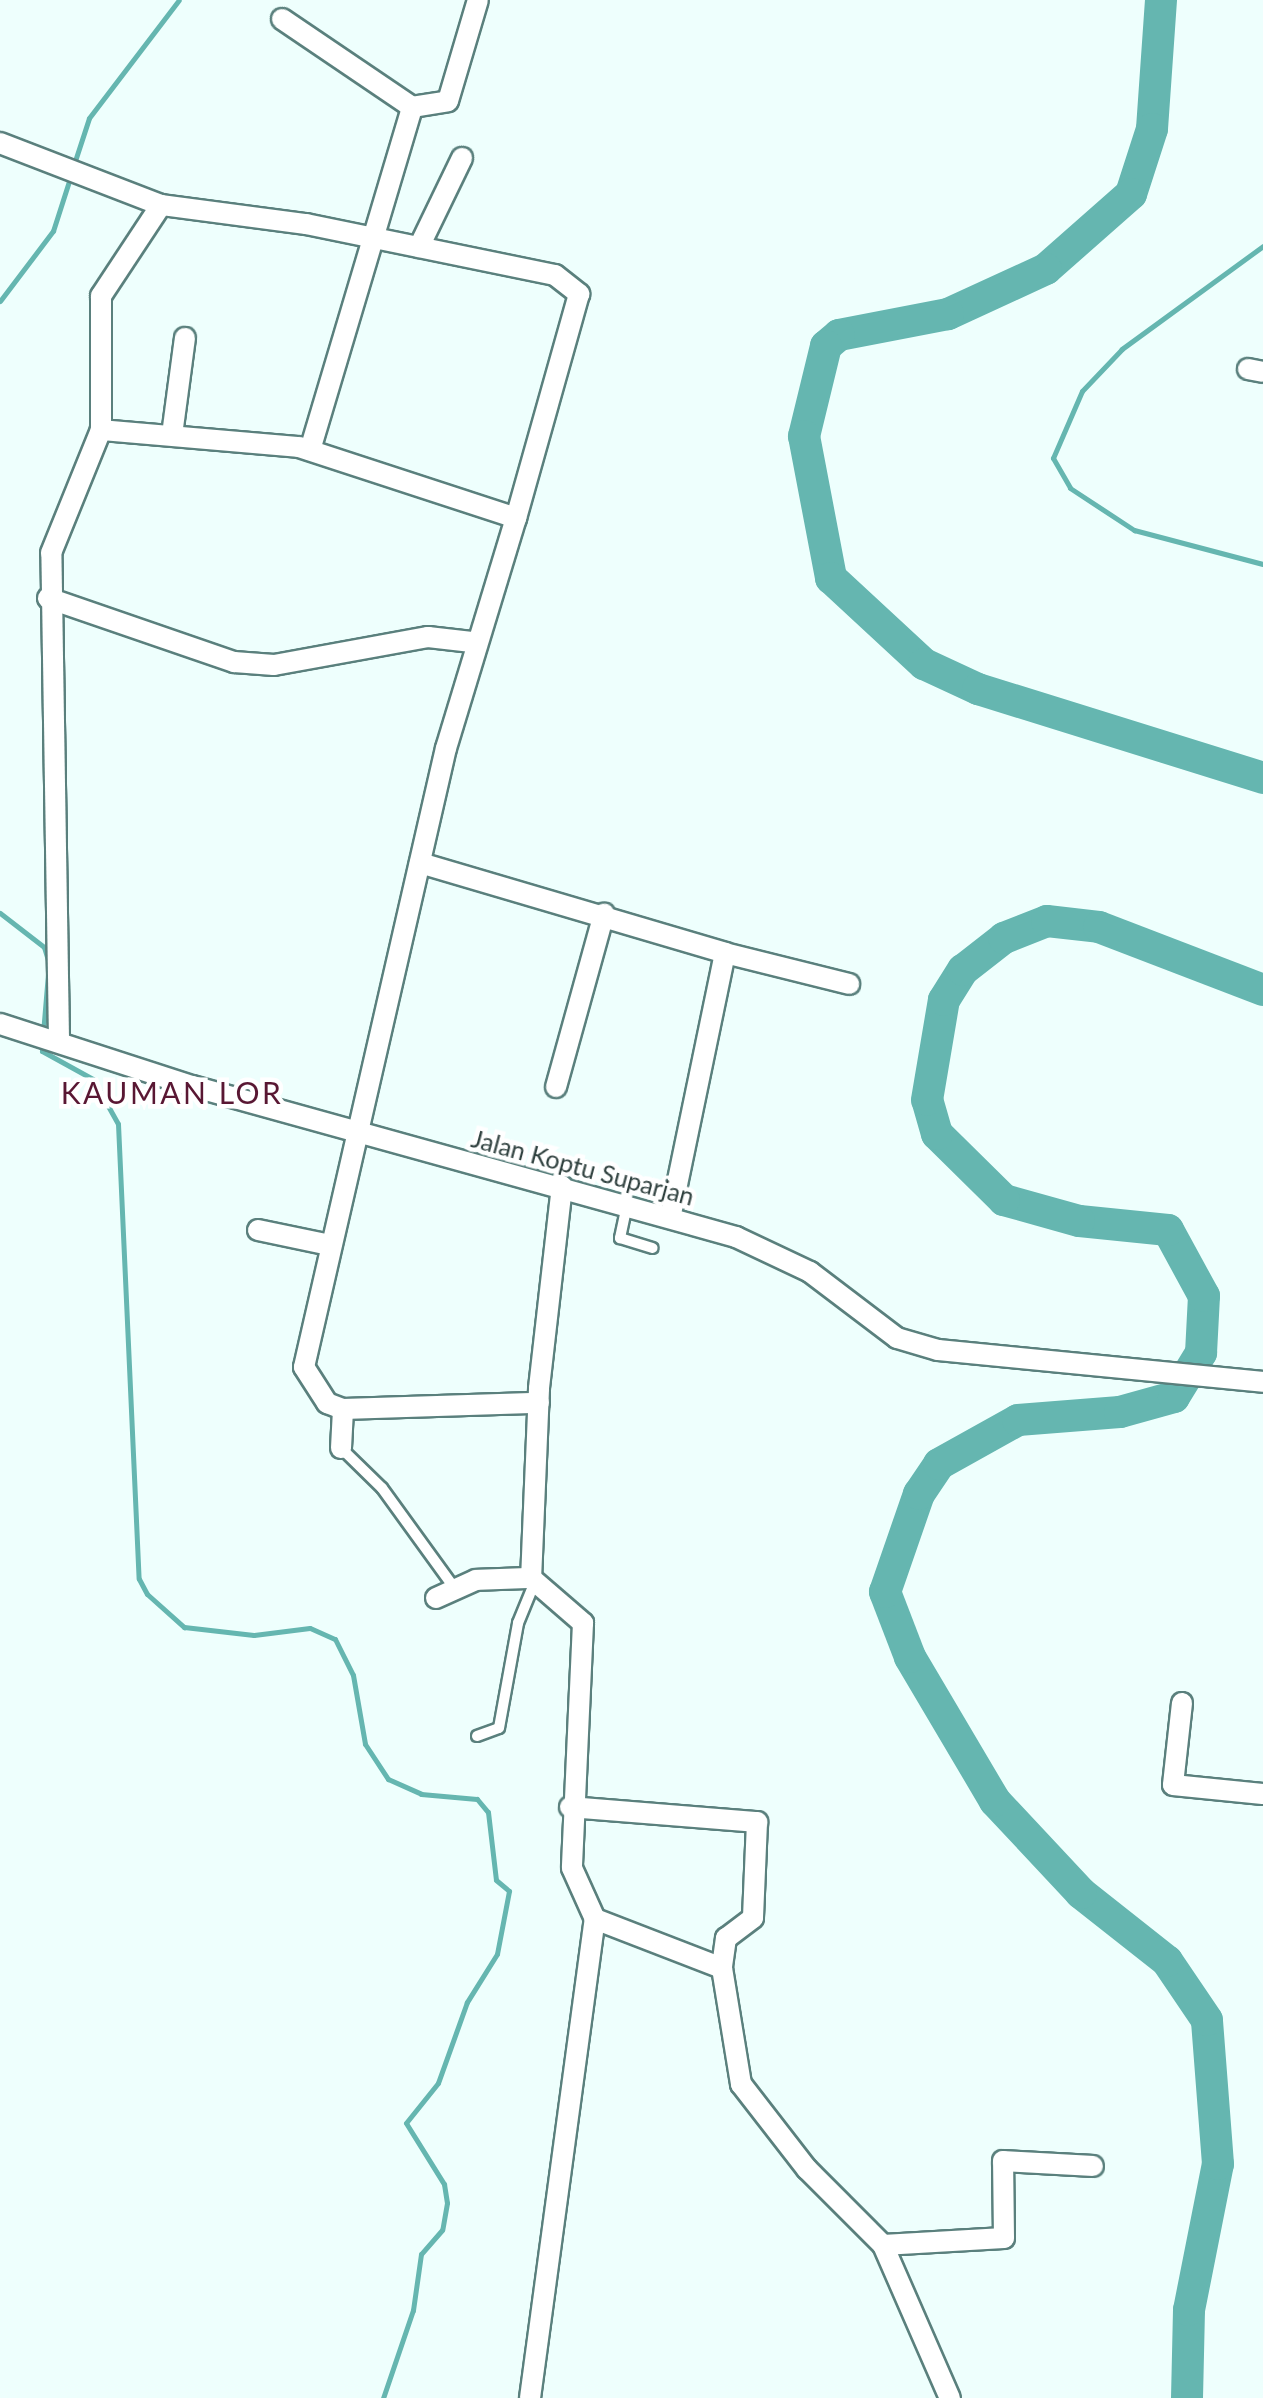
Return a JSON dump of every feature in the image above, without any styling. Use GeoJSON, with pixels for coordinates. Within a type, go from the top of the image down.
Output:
{"type":"FeatureCollection","features":[{"type":"Feature","properties":{"kind":"street"},"geometry":{"type":"LineString","coordinates":[[282,19],[412,107],[448,102],[478,0]]}},
{"type":"Feature","properties":{"kind":"street"},"geometry":{"type":"LineString","coordinates":[[310,450],[370,236],[412,107]]}},
{"type":"Feature","properties":{"kind":"street"},"geometry":{"type":"LineString","coordinates":[[0,142],[49,156],[160,205],[370,236],[555,275],[579,294],[516,518],[472,642],[354,1132],[304,1367],[328,1403],[343,1409],[539,1403]]}},
{"type":"Feature","properties":{"kind":"street"},"geometry":{"type":"LineString","coordinates":[[420,247],[462,158]]}},
{"type":"Feature","properties":{"kind":"street"},"geometry":{"type":"LineString","coordinates":[[56,1038],[60,817],[48,598],[52,553],[101,430],[101,296],[160,205]]}},
{"type":"Feature","properties":{"kind":"street"},"geometry":{"type":"LineString","coordinates":[[172,435],[185,338]]}},
{"type":"Feature","properties":{"kind":"street"},"geometry":{"type":"LineString","coordinates":[[101,430],[310,450],[516,518]]}},
{"type":"Feature","properties":{"kind":"street"},"geometry":{"type":"LineString","coordinates":[[48,598],[234,662],[274,665],[428,636],[472,642]]}},
{"type":"Feature","properties":{"kind":"street"},"geometry":{"type":"LineString","coordinates":[[420,863],[604,914],[724,953],[849,984]]}},
{"type":"Feature","properties":{"kind":"street"},"geometry":{"type":"LineString","coordinates":[[556,1087],[604,914]]}},
{"type":"Feature","properties":{"kind":"street"},"geometry":{"type":"LineString","coordinates":[[671,1214],[724,953]]}},
{"type":"Feature","properties":{"kind":"street","name":"Jalan Koptu Suparjan"},"geometry":{"type":"LineString","coordinates":[[0,1024],[354,1132],[671,1214],[777,1252],[897,1338],[938,1350],[1138,1364],[1263,1382]]}},
{"type":"Feature","properties":{"kind":"street"},"geometry":{"type":"LineString","coordinates":[[532,1581],[539,1403],[562,1186]]}},
{"type":"Feature","properties":{"kind":"street"},"geometry":{"type":"LineString","coordinates":[[258,1230],[330,1245]]}},
{"type":"Feature","properties":{"kind":"street"},"geometry":{"type":"LineString","coordinates":[[341,1448],[343,1409]]}},
{"type":"Feature","properties":{"kind":"street"},"geometry":{"type":"LineString","coordinates":[[445,1593],[476,1580],[532,1581],[583,1623],[570,1807],[572,1868],[595,1920],[530,2398]]}},
{"type":"Feature","properties":{"kind":"street"},"geometry":{"type":"LineString","coordinates":[[1182,1703],[1173,1785],[1263,1794]]}},
{"type":"Feature","properties":{"kind":"street"},"geometry":{"type":"LineString","coordinates":[[570,1807],[757,1822],[753,1918],[728,1936],[722,1968],[741,2084],[807,2169],[883,2246],[950,2398]]}},
{"type":"Feature","properties":{"kind":"street"},"geometry":{"type":"LineString","coordinates":[[595,1920],[722,1968]]}},
{"type":"Feature","properties":{"kind":"street"},"geometry":{"type":"LineString","coordinates":[[883,2246],[1004,2238],[998,2173],[1010,2158],[1094,2166]]}},
{"type":"Feature","properties":{"kind":"lane"},"geometry":{"type":"LineString","coordinates":[[627,1204],[620,1238],[652,1248]]}},
{"type":"Feature","properties":{"kind":"lane"},"geometry":{"type":"LineString","coordinates":[[341,1448],[382,1488],[445,1593]]}},
{"type":"Feature","properties":{"kind":"lane"},"geometry":{"type":"LineString","coordinates":[[477,1736],[499,1728],[518,1624],[532,1581]]}},
{"type":"Feature","properties":{"kind":"waterway"},"geometry":{"type":"LineString","coordinates":[[74,164],[89,118],[179,0]]}},
{"type":"Feature","properties":{"kind":"waterway"},"geometry":{"type":"LineString","coordinates":[[1161,0],[1152,129],[1131,194],[1046,269],[948,314],[839,335],[826,346],[804,436],[831,578],[924,664],[978,689],[1263,778]]}},
{"type":"Feature","properties":{"kind":"waterway"},"geometry":{"type":"LineString","coordinates":[[0,301],[53,231],[71,175]]}},
{"type":"Feature","properties":{"kind":"waterway"},"geometry":{"type":"LineString","coordinates":[[1263,246],[1122,349],[1082,391],[1053,458],[1070,488],[1134,530],[1263,564]]}},
{"type":"Feature","properties":{"kind":"waterway"},"geometry":{"type":"LineString","coordinates":[[0,913],[44,947],[49,963]]}},
{"type":"Feature","properties":{"kind":"waterway"},"geometry":{"type":"LineString","coordinates":[[1187,2398],[1189,2310],[1218,2164],[1207,2020],[1167,1961],[1081,1893],[995,1801],[910,1657],[885,1592],[919,1494],[939,1464],[1018,1420],[1120,1412],[1174,1397],[1201,1353],[1204,1296],[1168,1230],[1079,1221],[1004,1200],[937,1134],[927,1100],[944,1000],[963,970],[1004,938],[1047,921],[1099,927],[1263,990]]}},
{"type":"Feature","properties":{"kind":"waterway"},"geometry":{"type":"LineString","coordinates":[[43,1033],[48,974]]}},
{"type":"Feature","properties":{"kind":"waterway"},"geometry":{"type":"LineString","coordinates":[[42,1044],[42,1051],[93,1079],[118,1124],[139,1579],[147,1594],[184,1627],[254,1635],[310,1628],[335,1639],[353,1675],[365,1744],[388,1779],[421,1794],[477,1799],[488,1812],[496,1880],[509,1891],[497,1954],[467,2002],[438,2083],[406,2123],[444,2184],[447,2203],[442,2230],[421,2254],[413,2310],[383,2398]]}},
{"type":"Feature","properties":{"kind":"district","name":"KAUMAN LOR"},"geometry":{"type":"Point","coordinates":[172,1092]}}]}
